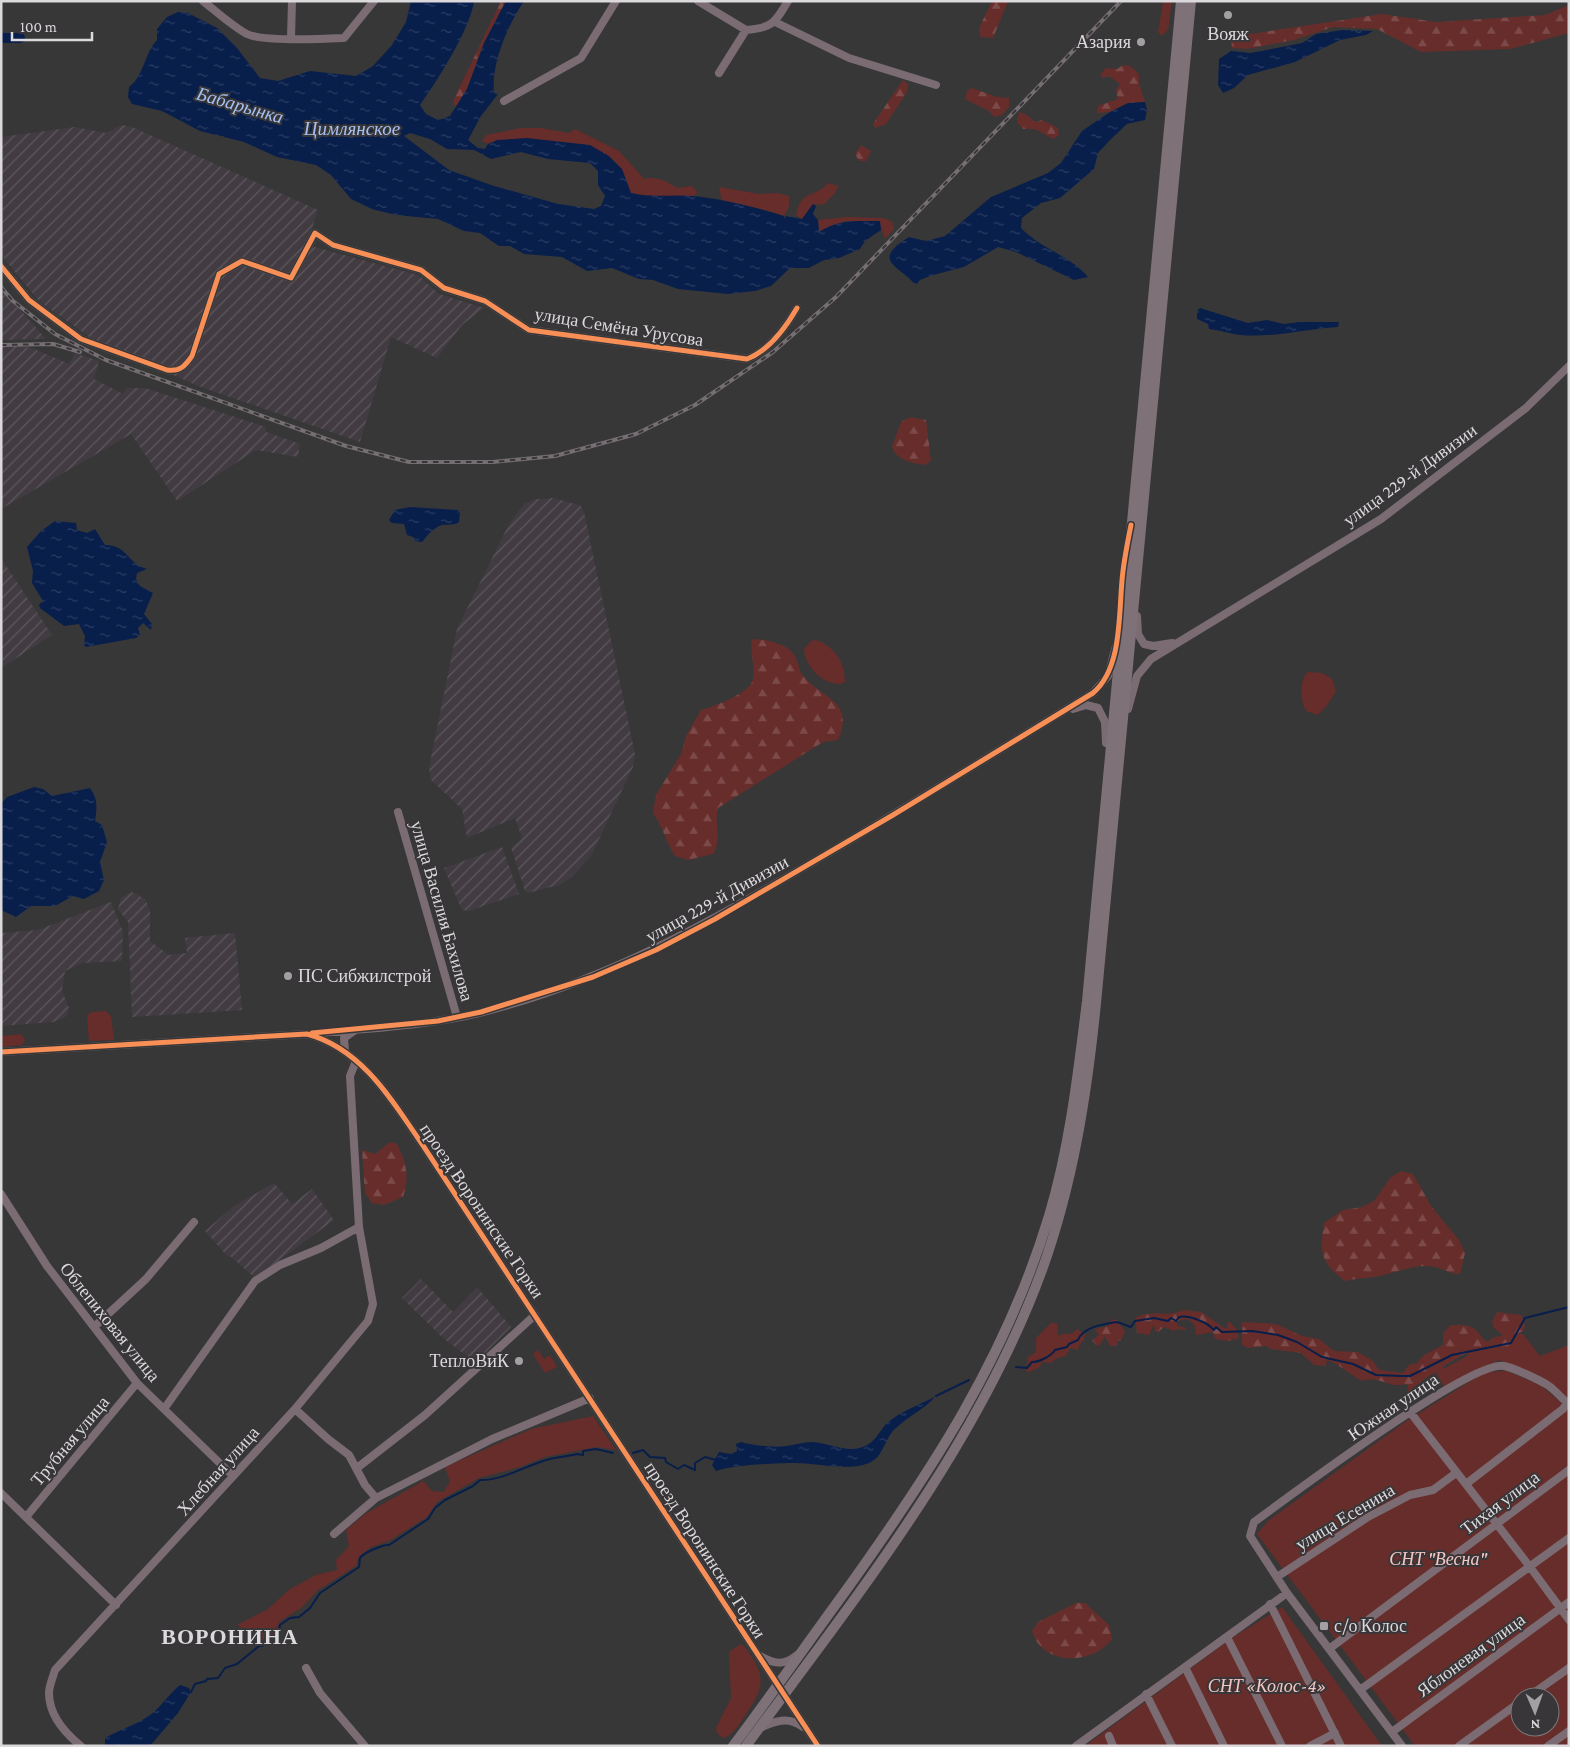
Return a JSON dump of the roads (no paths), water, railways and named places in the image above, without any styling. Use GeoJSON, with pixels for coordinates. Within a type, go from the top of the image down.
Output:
{"type":"FeatureCollection","features":[{"type":"Feature","properties":{"kind":"highway"},"geometry":{"type":"LineString","coordinates":[[733,1746],[940,1454],[983,1378],[1021,1296],[1049,1214],[1069,1128],[1079,1067],[1181,1]]}},
{"type":"Feature","properties":{"kind":"highway"},"geometry":{"type":"LineString","coordinates":[[746,1746],[784,1696],[910,1519],[949,1459],[996,1374],[1039,1276],[1066,1188],[1084,1100],[1096,1003],[1191,1]]}},
{"type":"Feature","properties":{"kind":"street"},"geometry":{"type":"LineString","coordinates":[[203,1],[248,34],[291,38],[344,38],[374,1]]}},
{"type":"Feature","properties":{"kind":"street"},"geometry":{"type":"LineString","coordinates":[[291,38],[292,1]]}},
{"type":"Feature","properties":{"kind":"street"},"geometry":{"type":"LineString","coordinates":[[504,101],[581,58],[616,1]]}},
{"type":"Feature","properties":{"kind":"street"},"geometry":{"type":"LineString","coordinates":[[698,1],[746,30],[764,28],[775,22],[788,1]]}},
{"type":"Feature","properties":{"kind":"street"},"geometry":{"type":"LineString","coordinates":[[775,22],[849,58],[936,85]]}},
{"type":"Feature","properties":{"kind":"street"},"geometry":{"type":"LineString","coordinates":[[718,74],[746,30]]}},
{"type":"Feature","properties":{"kind":"street","name":"улица Семёна Урусова"},"geometry":{"type":"LineString","coordinates":[[1,266],[29,300],[81,339],[176,372],[186,365],[192,356],[219,274],[242,261],[291,278],[315,233],[333,245],[421,270],[444,288],[485,301],[529,330],[747,359],[754,356],[788,325],[797,308]]}},
{"type":"Feature","properties":{"kind":"street","name":"улица 229-й Дивизии"},"geometry":{"type":"LineString","coordinates":[[1116,800],[1123,769],[1129,703],[1134,683],[1145,664],[1181,640],[1382,519],[1526,408],[1569,366]]}},
{"type":"Feature","properties":{"kind":"street"},"geometry":{"type":"LineString","coordinates":[[1151,428],[1150,480],[1137,629],[1141,642],[1149,646],[1164,645],[1181,640]]}},
{"type":"Feature","properties":{"kind":"street"},"geometry":{"type":"LineString","coordinates":[[1056,715],[1093,693],[1102,685],[1110,672],[1116,648],[1123,570],[1131,525]]}},
{"type":"Feature","properties":{"kind":"street"},"geometry":{"type":"LineString","coordinates":[[1056,715],[1080,706],[1094,706],[1102,714],[1107,730],[1094,874],[1092,940]]}},
{"type":"Feature","properties":{"kind":"street","name":"улица 229-й Дивизии"},"geometry":{"type":"LineString","coordinates":[[360,1028],[410,1025],[457,1017],[593,977],[656,950],[715,919],[872,828],[1056,715]]}},
{"type":"Feature","properties":{"kind":"street","name":"улица Василия Бахилова"},"geometry":{"type":"LineString","coordinates":[[398,812],[457,1017]]}},
{"type":"Feature","properties":{"kind":"street"},"geometry":{"type":"LineString","coordinates":[[307,1034],[360,1028]]}},
{"type":"Feature","properties":{"kind":"street"},"geometry":{"type":"LineString","coordinates":[[332,1042],[340,1034],[360,1028]]}},
{"type":"Feature","properties":{"kind":"street"},"geometry":{"type":"LineString","coordinates":[[345,1051],[343,1042],[346,1035],[360,1028]]}},
{"type":"Feature","properties":{"kind":"street","name":"проезд Воронинские Горки"},"geometry":{"type":"LineString","coordinates":[[1,1052],[307,1034],[332,1042],[345,1051],[384,1090],[590,1398],[784,1696]]}},
{"type":"Feature","properties":{"kind":"street","name":"Хлебная улица"},"geometry":{"type":"LineString","coordinates":[[81,1746],[66,1734],[56,1719],[49,1693],[55,1670],[295,1408],[364,1328],[372,1310],[372,1290],[360,1227],[350,1076],[356,1061]]}},
{"type":"Feature","properties":{"kind":"street","name":"Облепиховая улица"},"geometry":{"type":"LineString","coordinates":[[1,1194],[47,1266],[137,1384],[233,1476]]}},
{"type":"Feature","properties":{"kind":"street"},"geometry":{"type":"LineString","coordinates":[[94,1327],[146,1279],[194,1222]]}},
{"type":"Feature","properties":{"kind":"street"},"geometry":{"type":"LineString","coordinates":[[164,1409],[255,1281],[280,1265],[321,1248],[360,1227]]}},
{"type":"Feature","properties":{"kind":"street"},"geometry":{"type":"LineString","coordinates":[[358,1468],[425,1416],[535,1315]]}},
{"type":"Feature","properties":{"kind":"street","name":"Южная улица"},"geometry":{"type":"LineString","coordinates":[[1277,1577],[1250,1536],[1254,1522],[1410,1412],[1464,1379],[1490,1366],[1504,1366],[1549,1386],[1568,1404]]}},
{"type":"Feature","properties":{"kind":"street","name":"Трубная улица"},"geometry":{"type":"LineString","coordinates":[[26,1517],[137,1384]]}},
{"type":"Feature","properties":{"kind":"street"},"geometry":{"type":"LineString","coordinates":[[334,1534],[376,1498],[492,1439],[590,1398]]}},
{"type":"Feature","properties":{"kind":"street"},"geometry":{"type":"LineString","coordinates":[[1466,1484],[1563,1410],[1568,1404]]}},
{"type":"Feature","properties":{"kind":"street"},"geometry":{"type":"LineString","coordinates":[[295,1408],[328,1439],[349,1455],[358,1468],[365,1485],[376,1498]]}},
{"type":"Feature","properties":{"kind":"street"},"geometry":{"type":"LineString","coordinates":[[1410,1412],[1569,1620]]}},
{"type":"Feature","properties":{"kind":"street","name":"Тихая улица"},"geometry":{"type":"LineString","coordinates":[[1329,1649],[1569,1470]]}},
{"type":"Feature","properties":{"kind":"street","name":"улица Есенина"},"geometry":{"type":"LineString","coordinates":[[1277,1577],[1368,1517],[1410,1495],[1433,1490],[1456,1473]]}},
{"type":"Feature","properties":{"kind":"street"},"geometry":{"type":"LineString","coordinates":[[1,1493],[116,1604]]}},
{"type":"Feature","properties":{"kind":"street"},"geometry":{"type":"LineString","coordinates":[[1360,1690],[1569,1538]]}},
{"type":"Feature","properties":{"kind":"street"},"geometry":{"type":"LineString","coordinates":[[1277,1577],[1402,1746]]}},
{"type":"Feature","properties":{"kind":"street"},"geometry":{"type":"LineString","coordinates":[[1076,1746],[1270,1604],[1288,1593]]}},
{"type":"Feature","properties":{"kind":"street","name":"Яблоневая улица"},"geometry":{"type":"LineString","coordinates":[[1392,1732],[1569,1602]]}},
{"type":"Feature","properties":{"kind":"street"},"geometry":{"type":"LineString","coordinates":[[1270,1604],[1341,1746]]}},
{"type":"Feature","properties":{"kind":"street"},"geometry":{"type":"LineString","coordinates":[[1227,1637],[1282,1746]]}},
{"type":"Feature","properties":{"kind":"street"},"geometry":{"type":"LineString","coordinates":[[757,1655],[771,1662],[781,1663],[791,1660],[802,1651]]}},
{"type":"Feature","properties":{"kind":"street"},"geometry":{"type":"LineString","coordinates":[[1186,1667],[1224,1746]]}},
{"type":"Feature","properties":{"kind":"street"},"geometry":{"type":"LineString","coordinates":[[306,1668],[320,1692],[365,1746]]}},
{"type":"Feature","properties":{"kind":"street"},"geometry":{"type":"LineString","coordinates":[[1542,1687],[1569,1668]]}},
{"type":"Feature","properties":{"kind":"street"},"geometry":{"type":"LineString","coordinates":[[1146,1694],[1172,1746]]}},
{"type":"Feature","properties":{"kind":"street"},"geometry":{"type":"LineString","coordinates":[[784,1696],[818,1746]]}},
{"type":"Feature","properties":{"kind":"street"},"geometry":{"type":"LineString","coordinates":[[1459,1746],[1510,1709]]}},
{"type":"Feature","properties":{"kind":"street"},"geometry":{"type":"LineString","coordinates":[[759,1729],[777,1721],[790,1720],[810,1733]]}},
{"type":"Feature","properties":{"kind":"street"},"geometry":{"type":"LineString","coordinates":[[1548,1746],[1569,1731]]}},
{"type":"Feature","properties":{"kind":"street"},"geometry":{"type":"LineString","coordinates":[[1310,1746],[1335,1733]]}},
{"type":"Feature","properties":{"kind":"street"},"geometry":{"type":"LineString","coordinates":[[1109,1736],[1113,1746]]}},
{"type":"Feature","properties":{"kind":"water","name":"Цимлянское"},"geometry":{"type":"Polygon","coordinates":[[[411,1],[474,1],[460,40],[444,69],[420,105],[426,114],[438,120],[450,116],[467,89],[484,43],[506,1],[524,1],[512,21],[498,57],[495,69],[494,92],[498,94],[481,116],[468,140],[478,148],[485,149],[488,144],[497,140],[527,138],[590,145],[609,156],[622,169],[631,193],[716,199],[784,216],[785,219],[786,216],[802,219],[813,204],[816,206],[813,214],[818,220],[819,232],[833,225],[856,221],[880,221],[881,230],[865,241],[860,249],[839,258],[824,260],[809,268],[790,268],[771,286],[755,291],[728,294],[678,289],[653,280],[639,279],[612,268],[587,271],[562,257],[524,254],[510,246],[499,246],[480,233],[464,231],[438,219],[396,215],[372,209],[351,199],[331,175],[316,165],[277,157],[244,142],[200,131],[162,111],[132,104],[128,97],[129,87],[138,77],[149,52],[157,40],[157,29],[167,17],[178,12],[188,13],[217,28],[237,48],[260,78],[278,81],[310,71],[356,76],[373,66],[392,45],[406,22],[411,1]],[[410,133],[404,136],[449,170],[491,185],[558,204],[594,209],[601,206],[605,196],[598,185],[598,171],[590,163],[548,159],[521,152],[491,159],[474,150],[447,149],[430,139],[410,133]]]}},
{"type":"Feature","properties":{"kind":"water"},"geometry":{"type":"Polygon","coordinates":[[[1342,30],[1373,31],[1366,35],[1340,40],[1295,62],[1248,75],[1234,88],[1223,93],[1218,85],[1219,59],[1231,51],[1250,53],[1277,48],[1302,43],[1316,34],[1342,30]]]}},
{"type":"Feature","properties":{"kind":"water"},"geometry":{"type":"Polygon","coordinates":[[[1145,102],[1147,110],[1145,120],[1127,124],[1111,139],[1098,153],[1094,169],[1060,198],[1041,203],[1022,218],[1021,228],[1037,241],[1073,264],[1088,277],[1074,280],[1016,252],[998,247],[964,267],[933,275],[920,280],[916,285],[891,262],[891,252],[909,237],[926,241],[945,236],[991,197],[1048,173],[1061,163],[1082,131],[1110,112],[1128,103],[1145,102]]]}},
{"type":"Feature","properties":{"kind":"water"},"geometry":{"type":"Polygon","coordinates":[[[1200,308],[1248,323],[1267,320],[1284,324],[1339,322],[1338,327],[1277,334],[1240,335],[1209,329],[1208,324],[1197,319],[1197,311],[1200,308]]]}},
{"type":"Feature","properties":{"kind":"water"},"geometry":{"type":"Polygon","coordinates":[[[410,507],[458,510],[460,512],[459,522],[439,526],[422,542],[415,541],[413,537],[407,535],[404,524],[392,523],[389,520],[395,510],[410,507]]]}},
{"type":"Feature","properties":{"kind":"water"},"geometry":{"type":"Polygon","coordinates":[[[55,521],[76,523],[77,530],[87,533],[95,529],[105,545],[118,548],[135,563],[147,569],[137,573],[136,579],[140,586],[153,593],[144,614],[152,624],[151,630],[143,623],[138,628],[140,635],[136,638],[86,647],[84,645],[85,636],[79,624],[64,626],[40,608],[39,605],[43,601],[32,583],[33,571],[27,547],[41,531],[55,521]]]}},
{"type":"Feature","properties":{"kind":"water"},"geometry":{"type":"Polygon","coordinates":[[[34,787],[43,789],[52,796],[90,788],[96,804],[95,821],[102,825],[107,842],[100,862],[104,880],[99,891],[84,899],[73,896],[55,906],[31,906],[16,917],[1,910],[1,804],[7,797],[34,787]]]}},
{"type":"Feature","properties":{"kind":"water"},"geometry":{"type":"Polygon","coordinates":[[[936,1396],[895,1429],[879,1455],[871,1462],[863,1465],[844,1467],[803,1463],[777,1463],[716,1471],[712,1465],[719,1452],[731,1454],[737,1451],[736,1444],[741,1442],[776,1447],[812,1442],[846,1449],[859,1448],[872,1442],[892,1419],[936,1396]]]}},
{"type":"Feature","properties":{"kind":"water"},"geometry":{"type":"Polygon","coordinates":[[[180,1685],[189,1688],[191,1692],[178,1713],[150,1746],[105,1746],[105,1738],[146,1718],[180,1685]]]}},
{"type":"Feature","properties":{"kind":"waterway","name":"Бабарынка"},"geometry":{"type":"LineString","coordinates":[[1,38],[20,38]]}},
{"type":"Feature","properties":{"kind":"waterway"},"geometry":{"type":"LineString","coordinates":[[1016,1367],[1027,1368],[1032,1362],[1045,1358],[1055,1350],[1067,1347],[1078,1340],[1084,1332],[1100,1325],[1116,1322],[1131,1327],[1135,1321],[1154,1318],[1168,1321],[1171,1318],[1176,1321],[1179,1317],[1188,1317],[1207,1324],[1214,1330],[1216,1327],[1222,1332],[1252,1331],[1278,1335],[1297,1342],[1322,1357],[1353,1364],[1376,1375],[1410,1376],[1452,1355],[1511,1343],[1525,1318],[1569,1307]]}},
{"type":"Feature","properties":{"kind":"waterway"},"geometry":{"type":"LineString","coordinates":[[936,1396],[969,1380]]}},
{"type":"Feature","properties":{"kind":"waterway"},"geometry":{"type":"LineString","coordinates":[[191,1692],[195,1684],[207,1679],[218,1678],[225,1668],[237,1664],[271,1637],[278,1635],[280,1625],[290,1618],[299,1617],[310,1608],[320,1593],[359,1567],[362,1556],[378,1547],[389,1545],[428,1519],[435,1508],[445,1500],[473,1486],[480,1480],[504,1476],[551,1459],[577,1454],[583,1455],[583,1451],[596,1449],[613,1453]]}},
{"type":"Feature","properties":{"kind":"waterway"},"geometry":{"type":"LineString","coordinates":[[633,1453],[643,1450],[650,1457],[665,1458],[666,1462],[678,1469],[684,1465],[695,1470],[695,1463],[705,1457],[716,1460]]}},
{"type":"Feature","properties":{"kind":"railway"},"geometry":{"type":"LineString","coordinates":[[1,287],[13,301],[55,334],[106,360],[346,446],[409,462],[493,462],[555,456],[636,434],[695,405],[773,352],[836,297],[1121,1]]}},
{"type":"Feature","properties":{"kind":"railway"},"geometry":{"type":"LineString","coordinates":[[1,345],[53,344],[80,352]]}},
{"type":"Feature","properties":{"kind":"place","name":"Вояж"},"geometry":{"type":"Point","coordinates":[1228,15]}},
{"type":"Feature","properties":{"kind":"place","name":"Азария"},"geometry":{"type":"Point","coordinates":[1141,42]}},
{"type":"Feature","properties":{"kind":"place","name":"ПС Сибжилстрой"},"geometry":{"type":"Point","coordinates":[288,976]}},
{"type":"Feature","properties":{"kind":"place","name":"ТеплоВиК"},"geometry":{"type":"Point","coordinates":[519,1361]}},
{"type":"Feature","properties":{"kind":"place","name":"с/о Колос"},"geometry":{"type":"Point","coordinates":[1324,1626]}},
{"type":"Feature","properties":{"kind":"district","name":"ВОРОНИНА"},"geometry":{"type":"Point","coordinates":[230,1636]}},
{"type":"Feature","properties":{"kind":"park label","name":"СНТ \"Весна\""},"geometry":{"type":"Point","coordinates":[1438,1559]}},
{"type":"Feature","properties":{"kind":"park label","name":"СНТ «Колос-4»"},"geometry":{"type":"Point","coordinates":[1267,1686]}}]}
